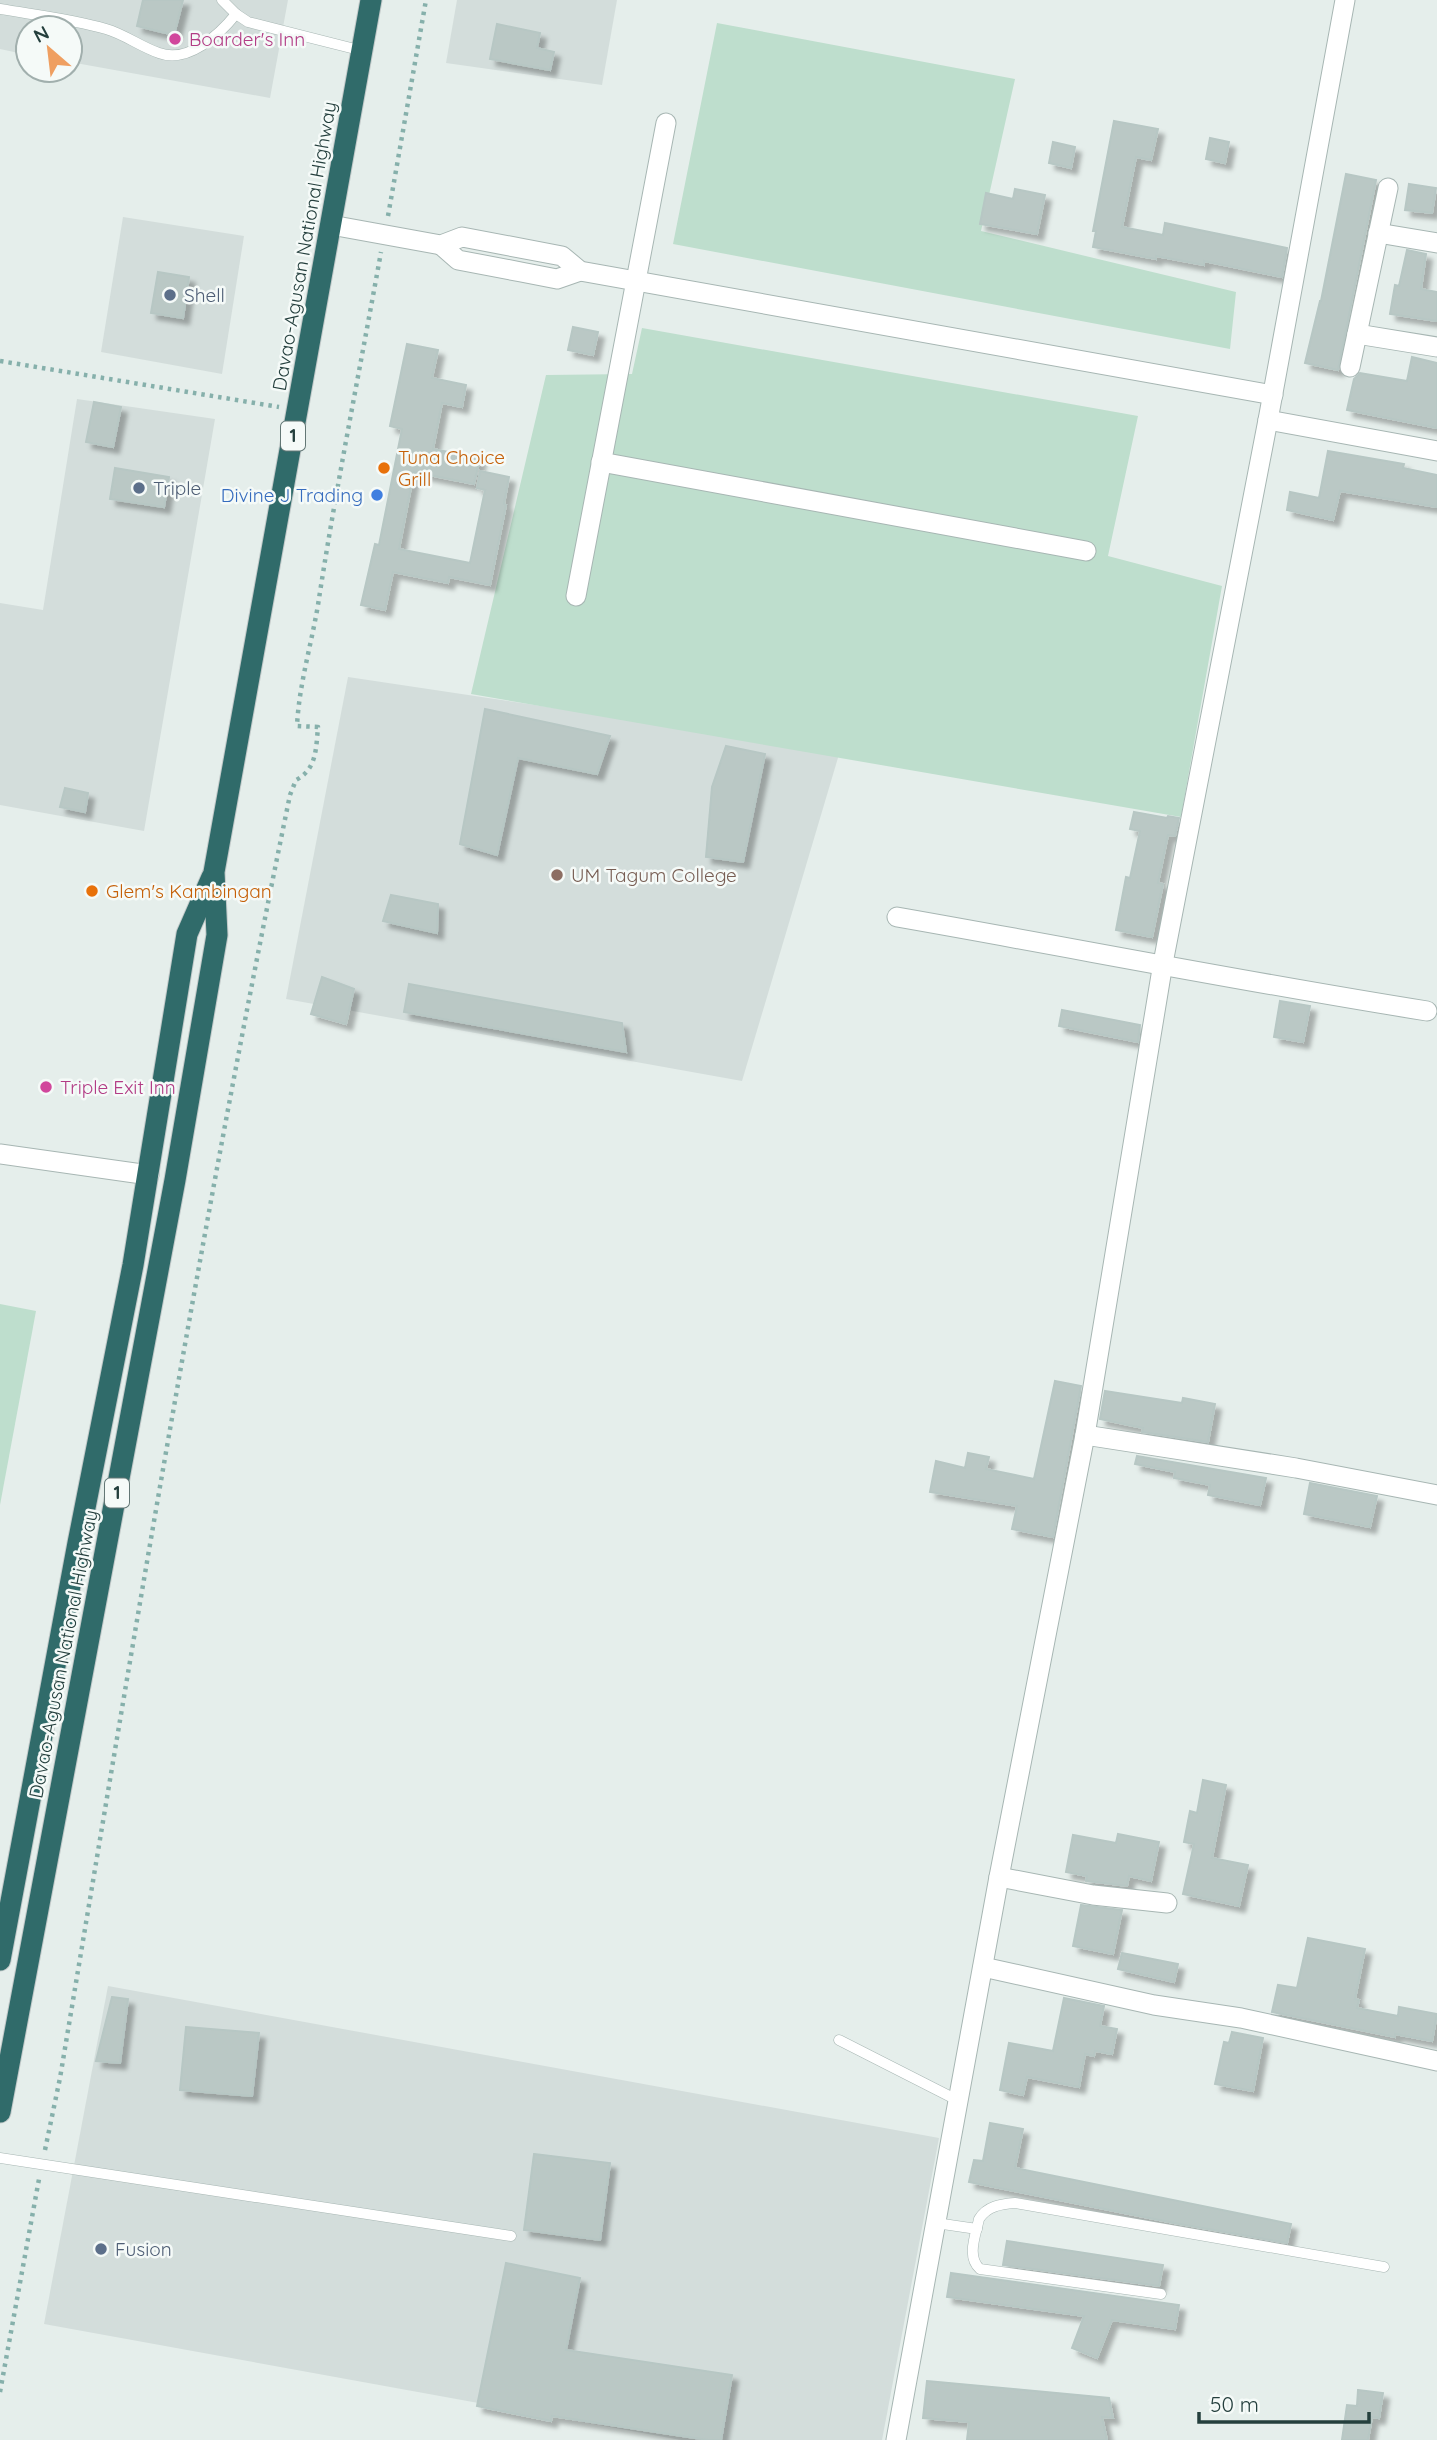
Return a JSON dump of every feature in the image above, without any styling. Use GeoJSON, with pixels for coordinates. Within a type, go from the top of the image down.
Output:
{"type":"FeatureCollection","features":[{"type":"Feature","properties":{"kind":"highway","name":"Davao-Agusan National Highway"},"geometry":{"type":"LineString","coordinates":[[0,2112],[159,1270],[217,935],[214,872],[372,0]]}},
{"type":"Feature","properties":{"kind":"highway","name":"Davao-Agusan National Highway"},"geometry":{"type":"LineString","coordinates":[[0,1960],[133,1265],[187,934],[214,872]]}},
{"type":"Feature","properties":{"kind":"highway"},"geometry":{"type":"LineString","coordinates":[[133,1265],[159,1270]]}},
{"type":"Feature","properties":{"kind":"street"},"geometry":{"type":"LineString","coordinates":[[896,2440],[999,1877],[1085,1435],[1163,963],[1273,395],[1345,0]]}},
{"type":"Feature","properties":{"kind":"street"},"geometry":{"type":"LineString","coordinates":[[576,596],[666,123]]}},
{"type":"Feature","properties":{"kind":"street"},"geometry":{"type":"LineString","coordinates":[[1350,367],[1388,188]]}},
{"type":"Feature","properties":{"kind":"street"},"geometry":{"type":"LineString","coordinates":[[331,225],[441,245],[462,237],[562,256],[580,271],[1273,395]]}},
{"type":"Feature","properties":{"kind":"street"},"geometry":{"type":"LineString","coordinates":[[1378,233],[1437,243]]}},
{"type":"Feature","properties":{"kind":"street"},"geometry":{"type":"LineString","coordinates":[[441,245],[458,260],[558,279],[580,271]]}},
{"type":"Feature","properties":{"kind":"street"},"geometry":{"type":"LineString","coordinates":[[521,272],[526,249]]}},
{"type":"Feature","properties":{"kind":"street"},"geometry":{"type":"LineString","coordinates":[[1357,334],[1437,347]]}},
{"type":"Feature","properties":{"kind":"street"},"geometry":{"type":"LineString","coordinates":[[1268,420],[1437,451]]}},
{"type":"Feature","properties":{"kind":"street"},"geometry":{"type":"LineString","coordinates":[[601,462],[1086,551]]}},
{"type":"Feature","properties":{"kind":"street"},"geometry":{"type":"LineString","coordinates":[[897,917],[1163,963],[1277,987],[1427,1011]]}},
{"type":"Feature","properties":{"kind":"street"},"geometry":{"type":"LineString","coordinates":[[0,1154],[149,1175]]}},
{"type":"Feature","properties":{"kind":"street"},"geometry":{"type":"LineString","coordinates":[[1085,1435],[1296,1468],[1437,1495]]}},
{"type":"Feature","properties":{"kind":"street"},"geometry":{"type":"LineString","coordinates":[[999,1877],[1093,1895],[1167,1903]]}},
{"type":"Feature","properties":{"kind":"street"},"geometry":{"type":"LineString","coordinates":[[983,1967],[1154,2006],[1241,2018],[1437,2061]]}},
{"type":"Feature","properties":{"kind":"lane"},"geometry":{"type":"LineString","coordinates":[[222,0],[248,22],[363,51]]}},
{"type":"Feature","properties":{"kind":"lane"},"geometry":{"type":"LineString","coordinates":[[0,9],[103,28],[163,55],[180,54],[200,46],[222,31],[236,14]]}},
{"type":"Feature","properties":{"kind":"lane"},"geometry":{"type":"LineString","coordinates":[[839,2040],[958,2101]]}},
{"type":"Feature","properties":{"kind":"lane"},"geometry":{"type":"LineString","coordinates":[[0,2158],[511,2236]]}},
{"type":"Feature","properties":{"kind":"lane"},"geometry":{"type":"LineString","coordinates":[[1161,2294],[980,2269],[972,2255],[979,2219],[987,2209],[1015,2203],[1384,2267]]}},
{"type":"Feature","properties":{"kind":"lane"},"geometry":{"type":"LineString","coordinates":[[936,2222],[977,2229]]}},
{"type":"Feature","properties":{"kind":"path"},"geometry":{"type":"LineString","coordinates":[[0,2392],[60,2078],[151,1531],[258,952],[290,795],[296,780],[305,775],[315,758],[318,727],[297,726],[298,695],[312,639],[426,0]]}},
{"type":"Feature","properties":{"kind":"path"},"geometry":{"type":"LineString","coordinates":[[0,361],[298,409]]}},
{"type":"Feature","properties":{"kind":"shaded area","name":"Boarder's Inn"},"geometry":{"type":"Polygon","coordinates":[[[0,0],[288,0],[270,98],[84,65],[84,14],[14,14],[14,52],[0,49],[0,0]]]}},
{"type":"Feature","properties":{"kind":"shaded area"},"geometry":{"type":"Polygon","coordinates":[[[457,0],[617,0],[602,85],[446,63],[457,0]]]}},
{"type":"Feature","properties":{"kind":"shaded area"},"geometry":{"type":"Polygon","coordinates":[[[123,217],[244,236],[222,374],[101,352],[123,217]]]}},
{"type":"Feature","properties":{"kind":"shaded area"},"geometry":{"type":"Polygon","coordinates":[[[77,399],[215,419],[144,831],[0,805],[0,603],[43,610],[77,399]]]}},
{"type":"Feature","properties":{"kind":"shaded area","name":"UM Tagum College"},"geometry":{"type":"Polygon","coordinates":[[[348,677],[840,751],[742,1081],[286,999],[348,677]]]}},
{"type":"Feature","properties":{"kind":"shaded area"},"geometry":{"type":"Polygon","coordinates":[[[108,1986],[939,2138],[882,2440],[681,2440],[44,2324],[108,1986]]]}},
{"type":"Feature","properties":{"kind":"green space"},"geometry":{"type":"Polygon","coordinates":[[[717,23],[1015,79],[981,231],[1236,292],[1230,349],[673,244],[717,23]]]}},
{"type":"Feature","properties":{"kind":"green space"},"geometry":{"type":"Polygon","coordinates":[[[642,328],[1138,416],[1108,556],[1222,586],[1181,817],[471,694],[546,375],[632,374],[642,328]]]}},
{"type":"Feature","properties":{"kind":"green space"},"geometry":{"type":"Polygon","coordinates":[[[0,1304],[36,1311],[0,1505],[0,1304]]]}},
{"type":"Feature","properties":{"kind":"building"},"geometry":{"type":"Polygon","coordinates":[[[143,0],[183,0],[174,35],[137,26],[143,0]]]}},
{"type":"Feature","properties":{"kind":"building"},"geometry":{"type":"Polygon","coordinates":[[[497,24],[540,33],[537,48],[554,52],[550,70],[490,59],[497,24]]]}},
{"type":"Feature","properties":{"kind":"building"},"geometry":{"type":"Polygon","coordinates":[[[1114,121],[1158,129],[1151,160],[1136,157],[1122,227],[1163,235],[1165,223],[1287,248],[1282,277],[1204,261],[1204,265],[1156,256],[1156,259],[1093,247],[1096,231],[1093,231],[1114,121]]]}},
{"type":"Feature","properties":{"kind":"building"},"geometry":{"type":"Polygon","coordinates":[[[1210,138],[1229,142],[1225,163],[1206,159],[1210,138]]]}},
{"type":"Feature","properties":{"kind":"building"},"geometry":{"type":"Polygon","coordinates":[[[1053,142],[1075,147],[1071,168],[1049,163],[1053,142]]]}},
{"type":"Feature","properties":{"kind":"building"},"geometry":{"type":"Polygon","coordinates":[[[1346,174],[1376,180],[1338,370],[1305,363],[1321,301],[1346,174]]]}},
{"type":"Feature","properties":{"kind":"building"},"geometry":{"type":"Polygon","coordinates":[[[1409,184],[1436,188],[1432,213],[1405,210],[1409,184]]]}},
{"type":"Feature","properties":{"kind":"building"},"geometry":{"type":"Polygon","coordinates":[[[1015,189],[1045,195],[1037,234],[980,224],[986,193],[1013,199],[1015,189]]]}},
{"type":"Feature","properties":{"kind":"building"},"geometry":{"type":"Polygon","coordinates":[[[1407,250],[1426,254],[1421,289],[1437,292],[1437,321],[1390,314],[1395,285],[1399,286],[1407,250]]]}},
{"type":"Feature","properties":{"kind":"building","name":"Shell"},"geometry":{"type":"Polygon","coordinates":[[[158,272],[189,277],[183,318],[151,313],[158,272]]]}},
{"type":"Feature","properties":{"kind":"building"},"geometry":{"type":"Polygon","coordinates":[[[573,327],[598,332],[593,355],[568,350],[573,327]]]}},
{"type":"Feature","properties":{"kind":"building"},"geometry":{"type":"Polygon","coordinates":[[[407,344],[438,350],[432,378],[466,385],[462,407],[442,403],[433,449],[480,458],[474,484],[414,472],[399,549],[470,563],[485,490],[477,488],[480,471],[509,477],[490,585],[449,577],[448,583],[393,572],[385,610],[361,605],[375,544],[379,545],[402,429],[390,426],[407,344]]]}},
{"type":"Feature","properties":{"kind":"building"},"geometry":{"type":"Polygon","coordinates":[[[1412,357],[1437,363],[1437,428],[1347,410],[1354,379],[1360,373],[1407,381],[1412,357]]]}},
{"type":"Feature","properties":{"kind":"building"},"geometry":{"type":"Polygon","coordinates":[[[94,402],[121,407],[113,447],[86,442],[94,402]]]}},
{"type":"Feature","properties":{"kind":"building"},"geometry":{"type":"Polygon","coordinates":[[[1328,451],[1404,464],[1403,468],[1437,475],[1437,507],[1340,491],[1333,520],[1287,510],[1290,492],[1319,498],[1328,451]]]}},
{"type":"Feature","properties":{"kind":"building","name":"Triple"},"geometry":{"type":"Polygon","coordinates":[[[115,468],[169,477],[164,507],[110,499],[115,468]]]}},
{"type":"Feature","properties":{"kind":"building"},"geometry":{"type":"Polygon","coordinates":[[[485,709],[610,736],[597,774],[518,758],[497,855],[460,844],[485,709]]]}},
{"type":"Feature","properties":{"kind":"building"},"geometry":{"type":"Polygon","coordinates":[[[726,746],[765,754],[743,862],[706,857],[712,787],[726,746]]]}},
{"type":"Feature","properties":{"kind":"building"},"geometry":{"type":"Polygon","coordinates":[[[65,788],[88,793],[85,812],[60,807],[65,788]]]}},
{"type":"Feature","properties":{"kind":"building"},"geometry":{"type":"Polygon","coordinates":[[[1134,812],[1179,818],[1175,836],[1168,835],[1158,883],[1163,884],[1152,937],[1116,930],[1126,877],[1130,878],[1140,831],[1130,829],[1134,812]]]}},
{"type":"Feature","properties":{"kind":"building"},"geometry":{"type":"Polygon","coordinates":[[[391,895],[438,904],[437,933],[383,921],[391,895]]]}},
{"type":"Feature","properties":{"kind":"building"},"geometry":{"type":"Polygon","coordinates":[[[322,977],[354,989],[346,1024],[311,1014],[322,977]]]}},
{"type":"Feature","properties":{"kind":"building"},"geometry":{"type":"Polygon","coordinates":[[[409,984],[622,1023],[626,1052],[404,1012],[409,984]]]}},
{"type":"Feature","properties":{"kind":"building"},"geometry":{"type":"Polygon","coordinates":[[[1280,1001],[1310,1006],[1303,1042],[1274,1037],[1280,1001]]]}},
{"type":"Feature","properties":{"kind":"building"},"geometry":{"type":"Polygon","coordinates":[[[1062,1010],[1140,1025],[1138,1042],[1059,1026],[1062,1010]]]}},
{"type":"Feature","properties":{"kind":"building"},"geometry":{"type":"Polygon","coordinates":[[[1055,1381],[1081,1386],[1053,1537],[1012,1529],[1017,1506],[930,1492],[936,1461],[965,1468],[968,1453],[989,1457],[986,1469],[1034,1479],[1055,1381]]]}},
{"type":"Feature","properties":{"kind":"building"},"geometry":{"type":"Polygon","coordinates":[[[1105,1391],[1182,1403],[1183,1398],[1215,1404],[1208,1442],[1142,1432],[1143,1428],[1100,1419],[1105,1391]]]}},
{"type":"Feature","properties":{"kind":"building"},"geometry":{"type":"Polygon","coordinates":[[[1137,1456],[1266,1478],[1260,1505],[1208,1495],[1210,1485],[1174,1478],[1175,1472],[1135,1464],[1137,1456]]]}},
{"type":"Feature","properties":{"kind":"building"},"geometry":{"type":"Polygon","coordinates":[[[1310,1483],[1377,1496],[1370,1527],[1304,1514],[1310,1483]]]}},
{"type":"Feature","properties":{"kind":"building"},"geometry":{"type":"Polygon","coordinates":[[[1203,1780],[1226,1785],[1212,1858],[1248,1865],[1239,1906],[1183,1894],[1194,1844],[1184,1842],[1190,1811],[1197,1813],[1203,1780]]]}},
{"type":"Feature","properties":{"kind":"building"},"geometry":{"type":"Polygon","coordinates":[[[1118,1834],[1159,1842],[1151,1881],[1129,1876],[1127,1886],[1086,1881],[1087,1876],[1066,1872],[1073,1835],[1116,1843],[1118,1834]]]}},
{"type":"Feature","properties":{"kind":"building"},"geometry":{"type":"Polygon","coordinates":[[[1081,1905],[1122,1910],[1113,1954],[1073,1946],[1081,1905]]]}},
{"type":"Feature","properties":{"kind":"building"},"geometry":{"type":"Polygon","coordinates":[[[1308,1938],[1365,1949],[1355,1999],[1359,2000],[1357,2008],[1398,2016],[1399,2007],[1437,2014],[1432,2041],[1395,2034],[1395,2037],[1272,2012],[1278,1985],[1297,1988],[1308,1938]]]}},
{"type":"Feature","properties":{"kind":"building"},"geometry":{"type":"Polygon","coordinates":[[[1122,1953],[1178,1964],[1174,1982],[1118,1969],[1122,1953]]]}},
{"type":"Feature","properties":{"kind":"building"},"geometry":{"type":"Polygon","coordinates":[[[112,1997],[128,1999],[120,2063],[96,2061],[112,1997]]]}},
{"type":"Feature","properties":{"kind":"building"},"geometry":{"type":"Polygon","coordinates":[[[1064,1998],[1104,2006],[1100,2026],[1117,2029],[1112,2054],[1095,2051],[1094,2056],[1085,2054],[1079,2087],[1027,2077],[1023,2095],[1000,2090],[1009,2043],[1053,2051],[1064,1998]]]}},
{"type":"Feature","properties":{"kind":"building"},"geometry":{"type":"Polygon","coordinates":[[[186,2027],[259,2033],[252,2096],[180,2090],[186,2027]]]}},
{"type":"Feature","properties":{"kind":"building"},"geometry":{"type":"Polygon","coordinates":[[[1232,2032],[1263,2038],[1253,2091],[1215,2084],[1224,2042],[1229,2043],[1232,2032]]]}},
{"type":"Feature","properties":{"kind":"building"},"geometry":{"type":"Polygon","coordinates":[[[990,2123],[1023,2129],[1015,2168],[1291,2224],[1287,2243],[969,2182],[974,2160],[983,2161],[990,2123]]]}},
{"type":"Feature","properties":{"kind":"building"},"geometry":{"type":"Polygon","coordinates":[[[534,2154],[610,2163],[600,2240],[524,2230],[534,2154]]]}},
{"type":"Feature","properties":{"kind":"building"},"geometry":{"type":"Polygon","coordinates":[[[1007,2241],[1163,2265],[1159,2286],[1003,2265],[1007,2241]]]}},
{"type":"Feature","properties":{"kind":"building"},"geometry":{"type":"Polygon","coordinates":[[[506,2263],[580,2278],[566,2350],[732,2375],[721,2440],[552,2416],[551,2421],[477,2406],[506,2263]]]}},
{"type":"Feature","properties":{"kind":"building"},"geometry":{"type":"Polygon","coordinates":[[[951,2273],[1179,2305],[1175,2329],[1112,2320],[1097,2358],[1072,2348],[1084,2316],[947,2297],[951,2273]]]}},
{"type":"Feature","properties":{"kind":"building"},"geometry":{"type":"Polygon","coordinates":[[[927,2381],[1109,2398],[1113,2418],[1102,2417],[1107,2440],[967,2440],[969,2422],[923,2418],[927,2381]]]}},
{"type":"Feature","properties":{"kind":"building"},"geometry":{"type":"Polygon","coordinates":[[[1358,2390],[1383,2393],[1379,2418],[1372,2417],[1368,2440],[1342,2440],[1347,2405],[1357,2406],[1358,2390]]]}},
{"type":"Feature","properties":{"kind":"place","name":"Boarder's Inn"},"geometry":{"type":"Point","coordinates":[175,39]}},
{"type":"Feature","properties":{"kind":"place","name":"Shell"},"geometry":{"type":"Point","coordinates":[170,295]}},
{"type":"Feature","properties":{"kind":"place","name":"Tuna Choice Grill"},"geometry":{"type":"Point","coordinates":[384,468]}},
{"type":"Feature","properties":{"kind":"place","name":"Triple"},"geometry":{"type":"Point","coordinates":[139,488]}},
{"type":"Feature","properties":{"kind":"place","name":"Divine J Trading"},"geometry":{"type":"Point","coordinates":[377,495]}},
{"type":"Feature","properties":{"kind":"place","name":"UM Tagum College"},"geometry":{"type":"Point","coordinates":[557,875]}},
{"type":"Feature","properties":{"kind":"place","name":"Glem's Kambingan"},"geometry":{"type":"Point","coordinates":[92,891]}},
{"type":"Feature","properties":{"kind":"place","name":"Triple Exit Inn"},"geometry":{"type":"Point","coordinates":[46,1087]}},
{"type":"Feature","properties":{"kind":"place","name":"Fusion"},"geometry":{"type":"Point","coordinates":[101,2249]}}]}
